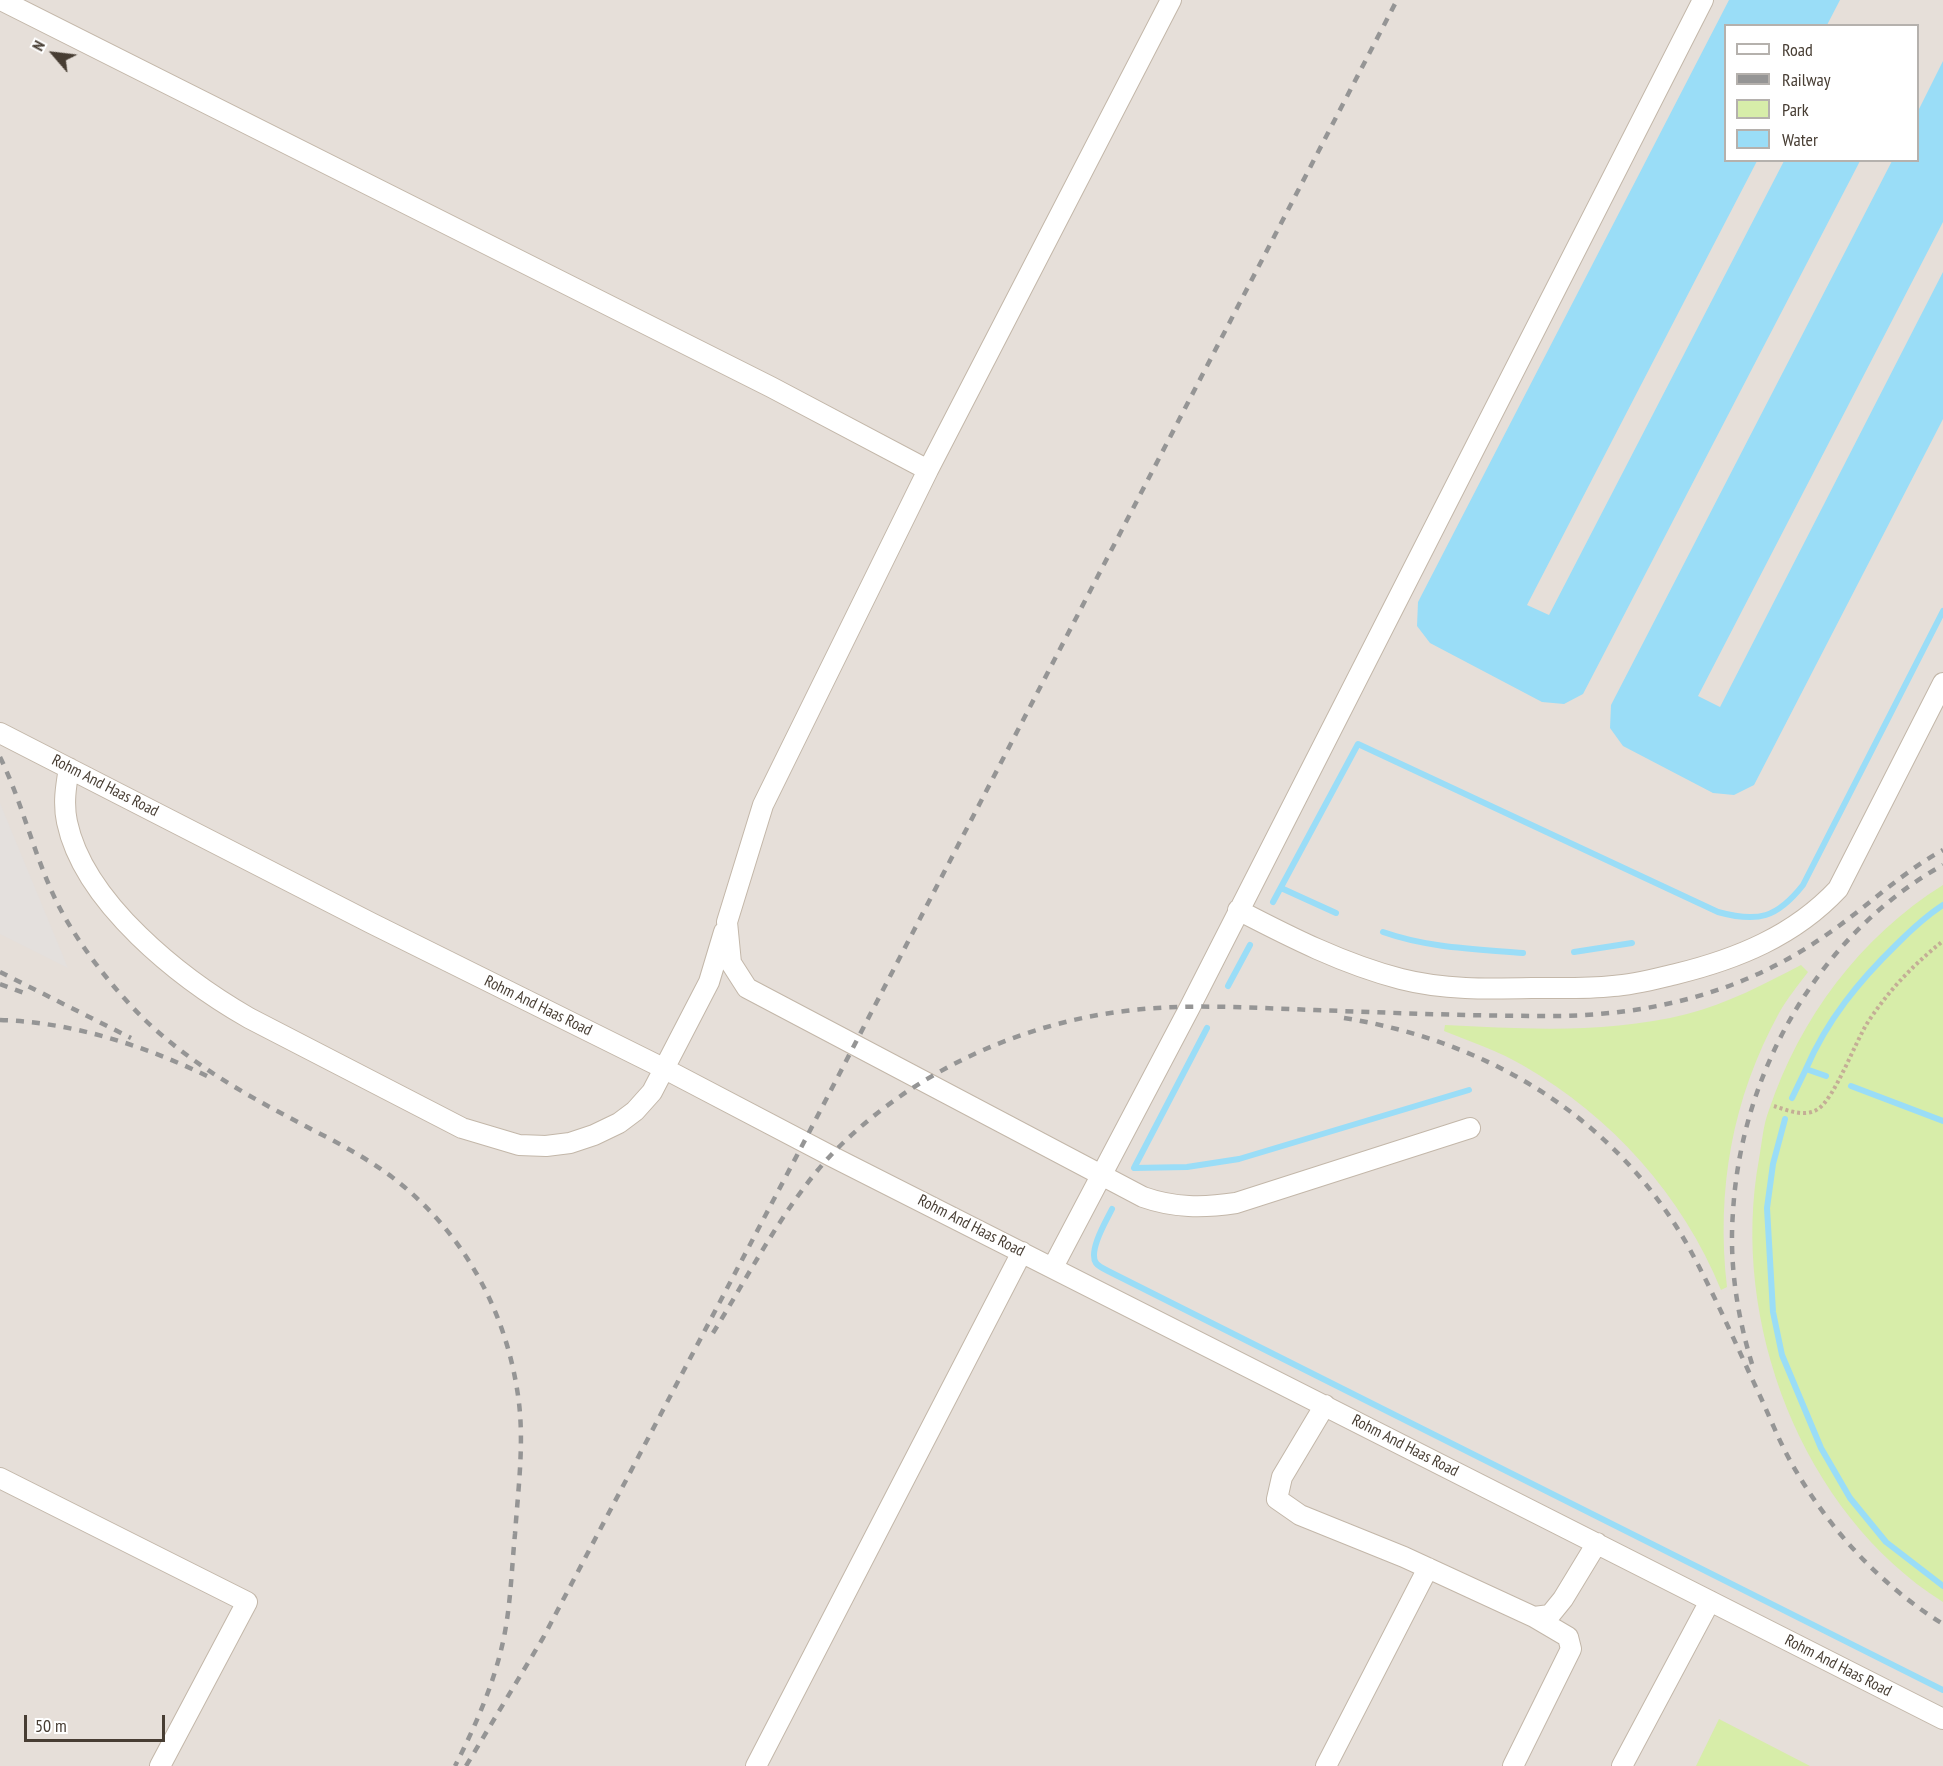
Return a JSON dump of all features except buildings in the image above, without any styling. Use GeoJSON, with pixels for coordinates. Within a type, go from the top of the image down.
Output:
{"type":"FeatureCollection","features":[{"type":"Feature","properties":{"kind":"street"},"geometry":{"type":"LineString","coordinates":[[1,0],[771,387],[928,470]]}},
{"type":"Feature","properties":{"kind":"street"},"geometry":{"type":"LineString","coordinates":[[69,768],[65,793],[67,822],[91,876],[117,914],[183,975],[217,1000],[462,1128],[519,1145],[546,1146],[570,1143],[619,1123],[635,1111],[652,1092],[709,982],[763,805],[928,470],[1171,0]]}},
{"type":"Feature","properties":{"kind":"street"},"geometry":{"type":"LineString","coordinates":[[1053,1268],[1703,0]]}},
{"type":"Feature","properties":{"kind":"street"},"geometry":{"type":"LineString","coordinates":[[1238,910],[1309,946],[1348,962],[1400,979],[1461,989],[1614,986],[1648,981],[1730,958],[1772,940],[1822,906],[1838,889],[1943,683]]}},
{"type":"Feature","properties":{"kind":"street","name":"Rohm And Haas Road"},"geometry":{"type":"LineString","coordinates":[[0,733],[1943,1719]]}},
{"type":"Feature","properties":{"kind":"street"},"geometry":{"type":"LineString","coordinates":[[727,922],[731,963],[747,988],[1143,1197],[1162,1204],[1214,1207],[1236,1203],[1470,1128]]}},
{"type":"Feature","properties":{"kind":"street"},"geometry":{"type":"LineString","coordinates":[[756,1766],[1022,1252]]}},
{"type":"Feature","properties":{"kind":"street"},"geometry":{"type":"LineString","coordinates":[[1325,1405],[1282,1477],[1277,1498],[1300,1515],[1428,1568],[1534,1617],[1568,1637],[1570,1649],[1513,1766]]}},
{"type":"Feature","properties":{"kind":"street"},"geometry":{"type":"LineString","coordinates":[[0,1478],[247,1602],[160,1766]]}},
{"type":"Feature","properties":{"kind":"street"},"geometry":{"type":"LineString","coordinates":[[1534,1617],[1550,1615],[1563,1599],[1597,1543]]}},
{"type":"Feature","properties":{"kind":"street"},"geometry":{"type":"LineString","coordinates":[[1326,1766],[1428,1568]]}},
{"type":"Feature","properties":{"kind":"street"},"geometry":{"type":"LineString","coordinates":[[1622,1766],[1710,1600]]}},
{"type":"Feature","properties":{"kind":"path"},"geometry":{"type":"LineString","coordinates":[[1774,1106],[1800,1113],[1811,1113],[1818,1109],[1830,1095],[1867,1023],[1892,989],[1920,960],[1943,941]]}},
{"type":"Feature","properties":{"kind":"shaded area"},"geometry":{"type":"Polygon","coordinates":[[[0,0],[1943,0],[1943,1766],[0,1766],[0,0]]]}},
{"type":"Feature","properties":{"kind":"shaded area"},"geometry":{"type":"Polygon","coordinates":[[[0,803],[68,968],[0,934],[0,803]]]}},
{"type":"Feature","properties":{"kind":"green space"},"geometry":{"type":"Polygon","coordinates":[[[1943,885],[1943,1602],[1893,1564],[1851,1518],[1815,1465],[1787,1408],[1767,1347],[1755,1284],[1753,1221],[1765,1122],[1782,1076],[1798,1043],[1836,982],[1860,955],[1885,929],[1943,885]]]}},
{"type":"Feature","properties":{"kind":"green space"},"geometry":{"type":"Polygon","coordinates":[[[1801,965],[1808,972],[1782,1008],[1763,1045],[1739,1112],[1726,1180],[1724,1251],[1727,1287],[1721,1290],[1705,1255],[1665,1191],[1615,1134],[1556,1086],[1524,1066],[1495,1051],[1444,1031],[1445,1025],[1566,1028],[1627,1025],[1657,1020],[1716,1005],[1801,965]]]}},
{"type":"Feature","properties":{"kind":"green space"},"geometry":{"type":"Polygon","coordinates":[[[1719,1719],[1810,1766],[1696,1766],[1719,1719]]]}},
{"type":"Feature","properties":{"kind":"water"},"geometry":{"type":"Polygon","coordinates":[[[1729,0],[1840,0],[1828,24],[1724,24],[1724,162],[1756,162],[1527,605],[1549,615],[1783,162],[1859,162],[1583,694],[1564,704],[1542,702],[1430,643],[1417,626],[1418,602],[1729,0]]]}},
{"type":"Feature","properties":{"kind":"water"},"geometry":{"type":"Polygon","coordinates":[[[1943,61],[1943,222],[1698,696],[1720,707],[1943,272],[1943,419],[1754,785],[1734,795],[1713,793],[1623,746],[1610,728],[1611,705],[1891,162],[1919,162],[1919,109],[1943,61]]]}},
{"type":"Feature","properties":{"kind":"waterway"},"geometry":{"type":"LineString","coordinates":[[1273,902],[1358,744],[1718,912],[1744,917],[1766,915],[1784,905],[1803,885],[1943,611]]}},
{"type":"Feature","properties":{"kind":"waterway"},"geometry":{"type":"LineString","coordinates":[[1281,888],[1336,913]]}},
{"type":"Feature","properties":{"kind":"waterway"},"geometry":{"type":"LineString","coordinates":[[1806,1069],[1824,1034],[1857,987],[1908,934],[1943,905]]}},
{"type":"Feature","properties":{"kind":"waterway"},"geometry":{"type":"LineString","coordinates":[[1383,932],[1435,945],[1523,953]]}},
{"type":"Feature","properties":{"kind":"waterway"},"geometry":{"type":"LineString","coordinates":[[1574,952],[1632,943]]}},
{"type":"Feature","properties":{"kind":"waterway"},"geometry":{"type":"LineString","coordinates":[[1228,986],[1250,945]]}},
{"type":"Feature","properties":{"kind":"waterway"},"geometry":{"type":"LineString","coordinates":[[1207,1028],[1134,1168],[1187,1167],[1239,1159],[1469,1090]]}},
{"type":"Feature","properties":{"kind":"waterway"},"geometry":{"type":"LineString","coordinates":[[1792,1098],[1806,1069],[1826,1076]]}},
{"type":"Feature","properties":{"kind":"waterway"},"geometry":{"type":"LineString","coordinates":[[1851,1086],[1943,1121]]}},
{"type":"Feature","properties":{"kind":"waterway"},"geometry":{"type":"LineString","coordinates":[[1785,1119],[1773,1164],[1767,1208],[1773,1312],[1782,1355],[1821,1448],[1850,1498],[1886,1542],[1943,1586]]}},
{"type":"Feature","properties":{"kind":"waterway"},"geometry":{"type":"LineString","coordinates":[[1112,1209],[1094,1251],[1096,1263],[1103,1268],[1943,1690]]}},
{"type":"Feature","properties":{"kind":"railway"},"geometry":{"type":"LineString","coordinates":[[466,1766],[543,1638],[804,1142],[1397,0]]}},
{"type":"Feature","properties":{"kind":"railway"},"geometry":{"type":"LineString","coordinates":[[0,757],[57,903],[91,958],[118,992],[161,1035],[210,1071],[261,1102],[350,1150],[392,1177],[441,1223],[461,1249],[493,1306],[505,1337],[519,1403],[520,1469],[511,1580],[506,1626],[498,1662],[479,1716],[455,1766]]}},
{"type":"Feature","properties":{"kind":"railway"},"geometry":{"type":"LineString","coordinates":[[713,1333],[783,1217],[832,1154],[895,1100],[930,1077],[1005,1041],[1085,1018],[1125,1011],[1172,1007],[1550,1016],[1588,1015],[1661,1005],[1696,997],[1731,985],[1797,954],[1843,923],[1913,869],[1943,850]]}},
{"type":"Feature","properties":{"kind":"railway"},"geometry":{"type":"LineString","coordinates":[[1752,1364],[1735,1289],[1732,1250],[1733,1212],[1739,1160],[1752,1108],[1770,1059],[1794,1012],[1824,968],[1859,929],[1899,894],[1943,865]]}},
{"type":"Feature","properties":{"kind":"railway"},"geometry":{"type":"LineString","coordinates":[[0,972],[131,1038]]}},
{"type":"Feature","properties":{"kind":"railway"},"geometry":{"type":"LineString","coordinates":[[0,984],[27,994]]}},
{"type":"Feature","properties":{"kind":"railway"},"geometry":{"type":"LineString","coordinates":[[1344,1018],[1397,1029],[1448,1045],[1497,1066],[1543,1092],[1585,1123],[1624,1159],[1658,1200],[1688,1246],[1717,1302],[1784,1448],[1806,1488],[1839,1532],[1877,1573],[1898,1592],[1943,1624]]}},
{"type":"Feature","properties":{"kind":"railway"},"geometry":{"type":"LineString","coordinates":[[0,1020],[53,1025],[106,1037],[158,1054],[207,1076]]}}]}
